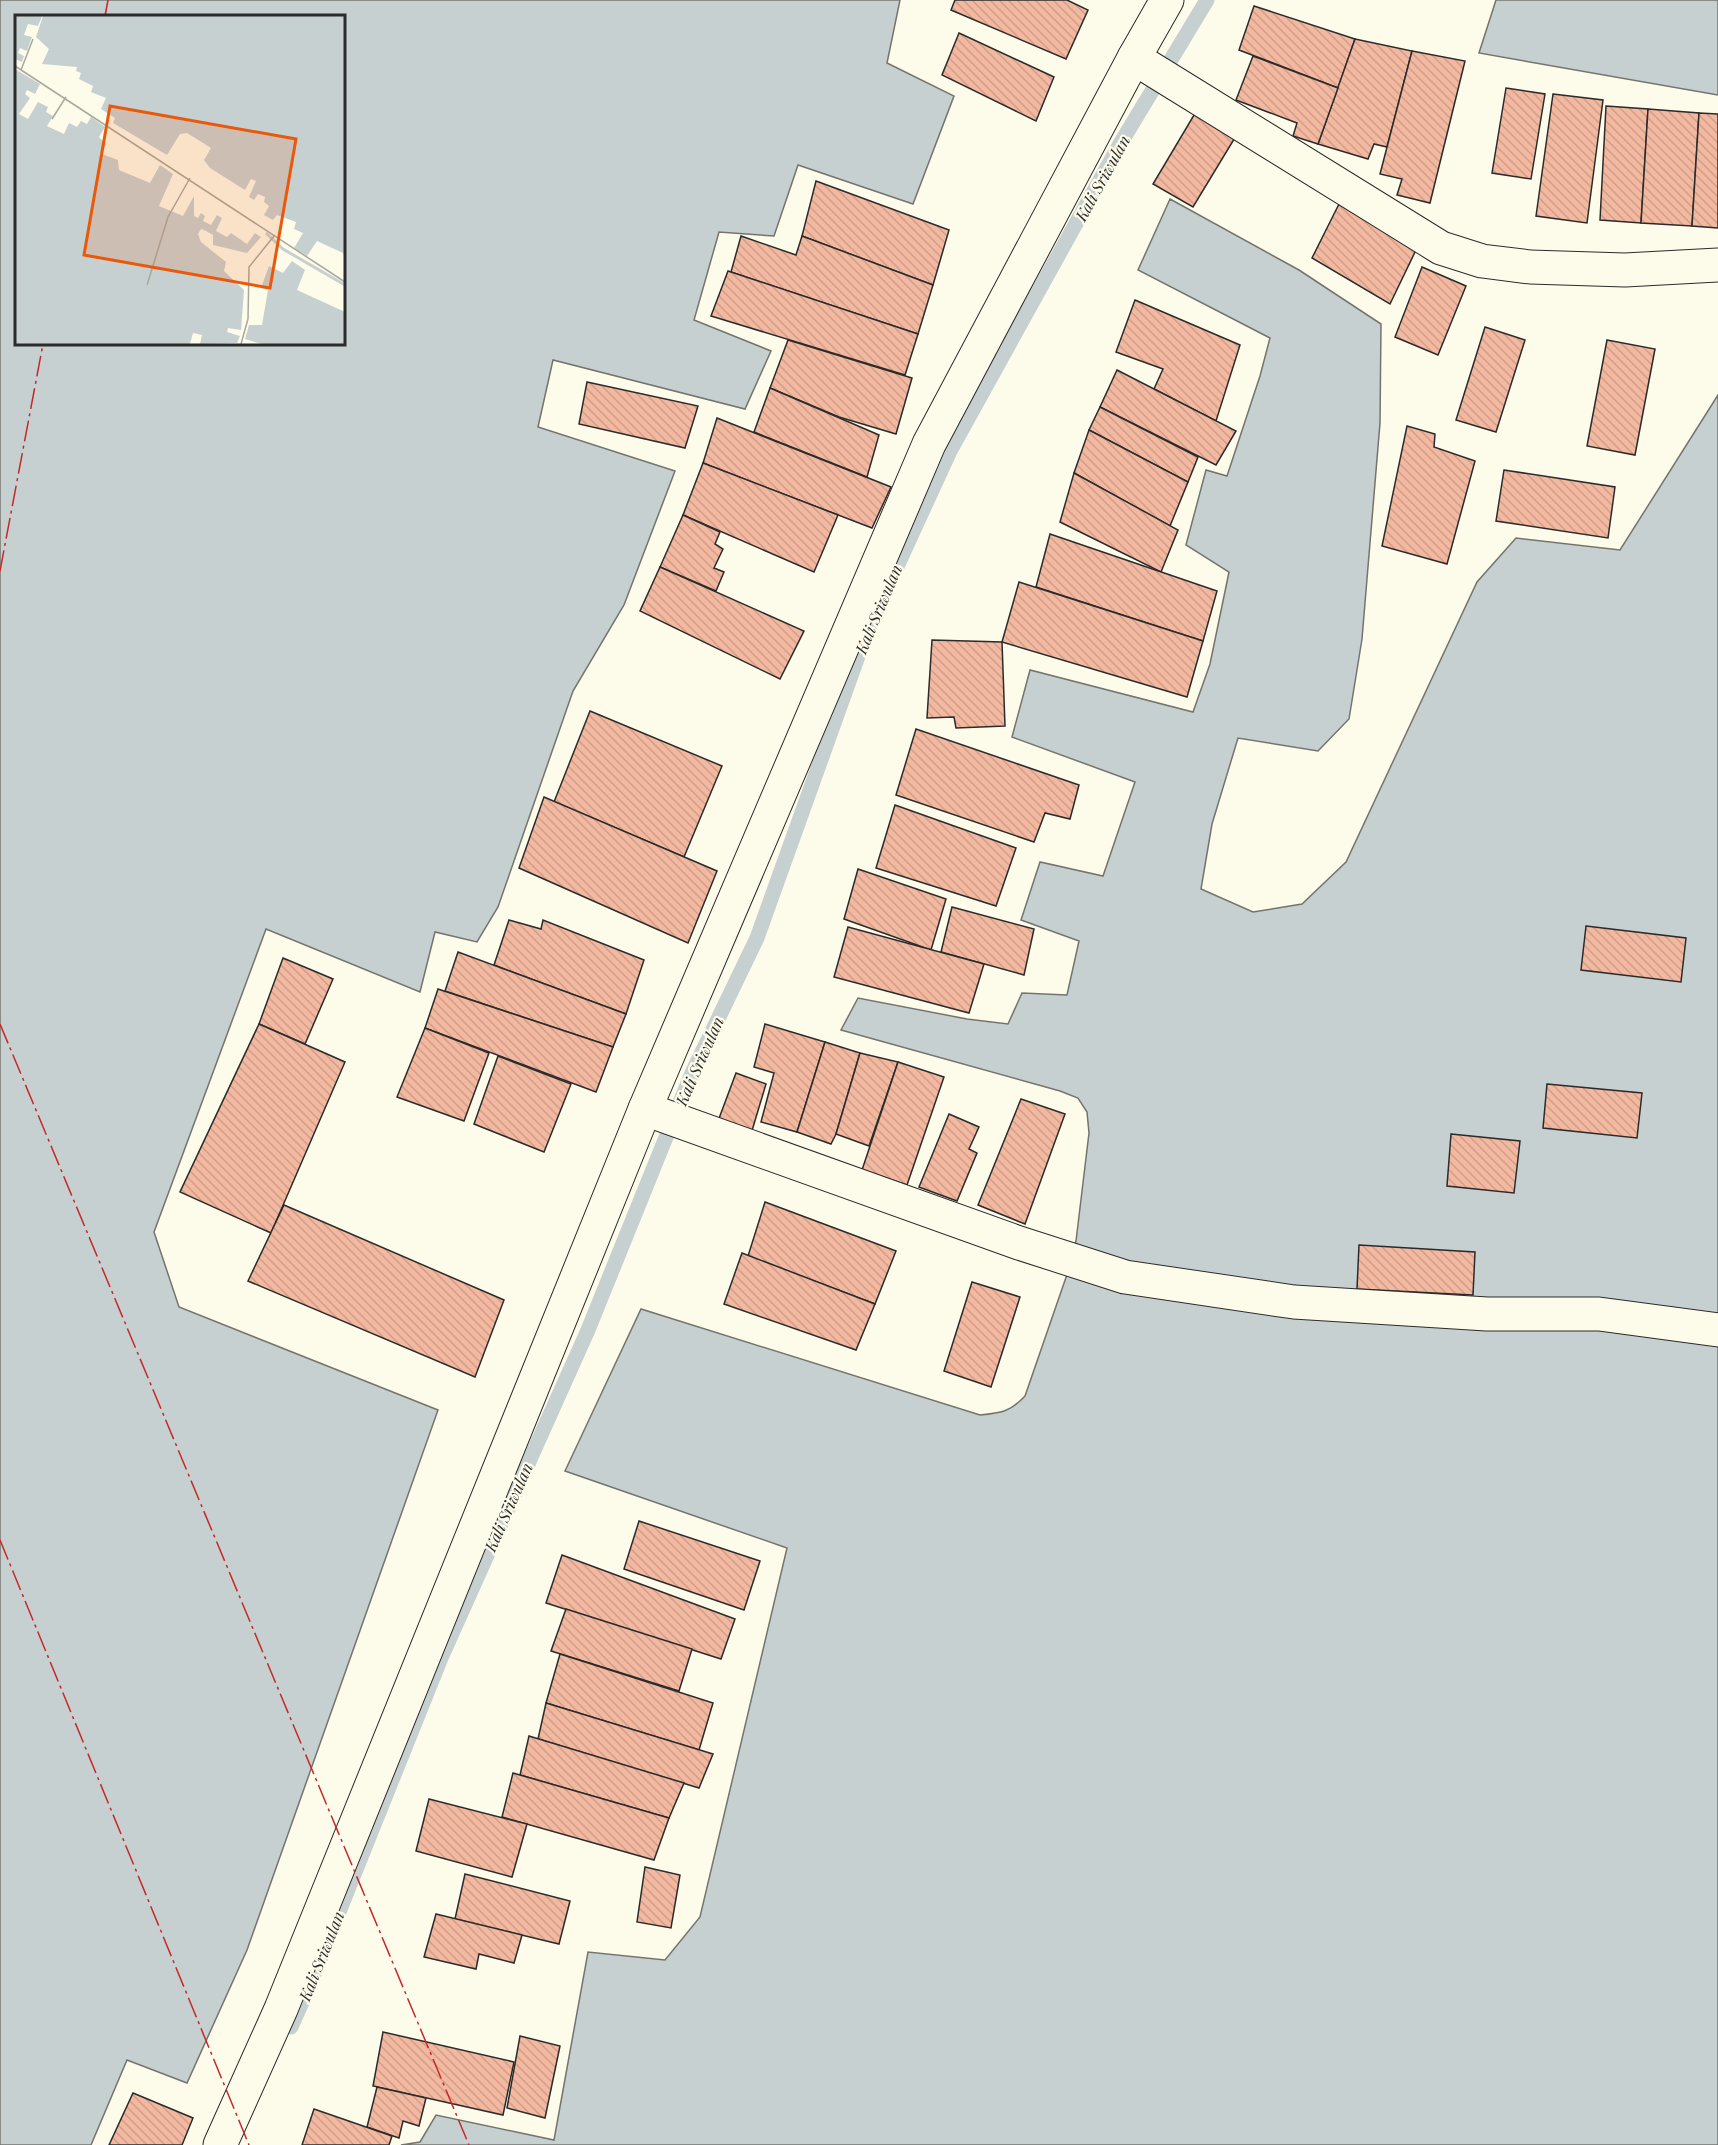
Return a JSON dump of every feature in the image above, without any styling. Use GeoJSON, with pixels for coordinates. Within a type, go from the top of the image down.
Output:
{"type":"FeatureCollection","features":[{"type":"Feature","properties":{"kind":"street"},"geometry":{"type":"LineString","coordinates":[[220,2145],[281,2010],[645,1109],[929,444],[1167,0]]}},
{"type":"Feature","properties":{"kind":"street"},"geometry":{"type":"LineString","coordinates":[[1134,58],[1441,248],[1482,261],[1530,267],[1624,270],[1718,265]]}},
{"type":"Feature","properties":{"kind":"street"},"geometry":{"type":"LineString","coordinates":[[645,1109],[1020,1243],[1125,1277],[1294,1302],[1487,1314],[1599,1314],[1718,1330]]}},
{"type":"Feature","properties":{"kind":"shaded area"},"geometry":{"type":"Polygon","coordinates":[[[0,0],[900,0],[887,63],[954,96],[913,204],[798,165],[774,236],[719,232],[694,320],[771,351],[745,409],[553,360],[538,427],[675,471],[624,605],[573,691],[498,907],[477,942],[435,932],[420,992],[266,929],[154,1232],[179,1307],[438,1410],[247,1950],[187,2083],[127,2060],[91,2145],[0,2145],[0,0]]]}},
{"type":"Feature","properties":{"kind":"shaded area"},"geometry":{"type":"Polygon","coordinates":[[[1496,0],[1718,0],[1718,95],[1479,53],[1496,0]]]}},
{"type":"Feature","properties":{"kind":"shaded area"},"geometry":{"type":"Polygon","coordinates":[[[1170,199],[1299,270],[1381,324],[1380,423],[1362,639],[1349,719],[1318,751],[1238,738],[1212,824],[1201,889],[1253,912],[1302,904],[1346,862],[1477,582],[1516,538],[1620,550],[1718,395],[1718,2145],[401,2145],[420,2142],[436,2115],[554,2140],[588,1952],[665,1960],[700,1917],[787,1548],[565,1471],[641,1309],[980,1415],[1005,1411],[1025,1396],[1072,1260],[1089,1133],[1087,1112],[1078,1098],[1060,1091],[841,1030],[858,998],[967,1019],[1008,1024],[1022,993],[1067,995],[1079,941],[1021,920],[1040,862],[1103,876],[1135,782],[1012,737],[1030,670],[1193,712],[1210,664],[1229,572],[1186,545],[1206,470],[1227,476],[1270,338],[1138,270],[1170,199]]]}},
{"type":"Feature","properties":{"kind":"building"},"geometry":{"type":"Polygon","coordinates":[[[955,0],[1067,0],[1088,10],[1066,59],[951,10],[955,0]]]}},
{"type":"Feature","properties":{"kind":"building"},"geometry":{"type":"Polygon","coordinates":[[[1254,6],[1355,39],[1338,88],[1239,50],[1254,6]]]}},
{"type":"Feature","properties":{"kind":"building"},"geometry":{"type":"Polygon","coordinates":[[[959,33],[1054,77],[1036,121],[942,75],[959,33]]]}},
{"type":"Feature","properties":{"kind":"building"},"geometry":{"type":"Polygon","coordinates":[[[1355,39],[1412,51],[1387,147],[1374,144],[1368,159],[1318,144],[1355,39]]]}},
{"type":"Feature","properties":{"kind":"building"},"geometry":{"type":"Polygon","coordinates":[[[1412,51],[1465,61],[1430,203],[1397,195],[1402,179],[1380,174],[1412,51]]]}},
{"type":"Feature","properties":{"kind":"building"},"geometry":{"type":"Polygon","coordinates":[[[1253,56],[1338,88],[1318,144],[1293,136],[1297,123],[1236,100],[1253,56]]]}},
{"type":"Feature","properties":{"kind":"building"},"geometry":{"type":"Polygon","coordinates":[[[1506,88],[1545,94],[1531,179],[1492,173],[1506,88]]]}},
{"type":"Feature","properties":{"kind":"building"},"geometry":{"type":"Polygon","coordinates":[[[1553,94],[1603,100],[1587,223],[1536,216],[1553,94]]]}},
{"type":"Feature","properties":{"kind":"building"},"geometry":{"type":"Polygon","coordinates":[[[1606,106],[1648,109],[1641,223],[1600,220],[1606,106]]]}},
{"type":"Feature","properties":{"kind":"building"},"geometry":{"type":"Polygon","coordinates":[[[1648,109],[1699,113],[1692,226],[1641,223],[1648,109]]]}},
{"type":"Feature","properties":{"kind":"building"},"geometry":{"type":"Polygon","coordinates":[[[1197,110],[1239,131],[1193,207],[1153,184],[1197,110]]]}},
{"type":"Feature","properties":{"kind":"building"},"geometry":{"type":"Polygon","coordinates":[[[1699,113],[1718,114],[1718,228],[1692,226],[1699,113]]]}},
{"type":"Feature","properties":{"kind":"building"},"geometry":{"type":"Polygon","coordinates":[[[816,181],[949,230],[933,285],[802,236],[816,181]]]}},
{"type":"Feature","properties":{"kind":"building"},"geometry":{"type":"Polygon","coordinates":[[[1339,204],[1416,250],[1390,304],[1312,258],[1339,204]]]}},
{"type":"Feature","properties":{"kind":"building"},"geometry":{"type":"Polygon","coordinates":[[[741,236],[796,255],[802,236],[933,285],[918,334],[731,272],[741,236]]]}},
{"type":"Feature","properties":{"kind":"building"},"geometry":{"type":"Polygon","coordinates":[[[1422,267],[1466,286],[1438,355],[1395,337],[1422,267]]]}},
{"type":"Feature","properties":{"kind":"building"},"geometry":{"type":"Polygon","coordinates":[[[728,271],[918,334],[905,375],[711,316],[728,271]]]}},
{"type":"Feature","properties":{"kind":"building"},"geometry":{"type":"Polygon","coordinates":[[[1135,300],[1240,345],[1216,421],[1154,389],[1163,369],[1116,352],[1135,300]]]}},
{"type":"Feature","properties":{"kind":"building"},"geometry":{"type":"Polygon","coordinates":[[[1485,327],[1525,340],[1496,432],[1456,420],[1485,327]]]}},
{"type":"Feature","properties":{"kind":"building"},"geometry":{"type":"Polygon","coordinates":[[[788,340],[912,378],[896,434],[839,417],[770,388],[788,340]]]}},
{"type":"Feature","properties":{"kind":"building"},"geometry":{"type":"Polygon","coordinates":[[[1607,340],[1655,349],[1635,455],[1587,446],[1607,340]]]}},
{"type":"Feature","properties":{"kind":"building"},"geometry":{"type":"Polygon","coordinates":[[[1117,370],[1236,431],[1216,465],[1100,407],[1117,370]]]}},
{"type":"Feature","properties":{"kind":"building"},"geometry":{"type":"Polygon","coordinates":[[[587,382],[698,406],[685,448],[579,424],[587,382]]]}},
{"type":"Feature","properties":{"kind":"building"},"geometry":{"type":"Polygon","coordinates":[[[770,388],[879,435],[867,477],[754,432],[770,388]]]}},
{"type":"Feature","properties":{"kind":"building"},"geometry":{"type":"Polygon","coordinates":[[[1100,407],[1198,457],[1188,482],[1089,430],[1100,407]]]}},
{"type":"Feature","properties":{"kind":"building"},"geometry":{"type":"Polygon","coordinates":[[[717,418],[891,487],[872,528],[703,463],[717,418]]]}},
{"type":"Feature","properties":{"kind":"building"},"geometry":{"type":"Polygon","coordinates":[[[1407,426],[1435,434],[1434,447],[1475,461],[1447,564],[1382,546],[1407,426]]]}},
{"type":"Feature","properties":{"kind":"building"},"geometry":{"type":"Polygon","coordinates":[[[1089,430],[1188,482],[1170,526],[1074,473],[1089,430]]]}},
{"type":"Feature","properties":{"kind":"building"},"geometry":{"type":"Polygon","coordinates":[[[703,463],[838,515],[814,572],[683,515],[703,463]]]}},
{"type":"Feature","properties":{"kind":"building"},"geometry":{"type":"Polygon","coordinates":[[[1504,470],[1615,487],[1608,538],[1496,521],[1504,470]]]}},
{"type":"Feature","properties":{"kind":"building"},"geometry":{"type":"Polygon","coordinates":[[[1074,473],[1178,530],[1161,572],[1060,522],[1074,473]]]}},
{"type":"Feature","properties":{"kind":"building"},"geometry":{"type":"Polygon","coordinates":[[[683,515],[720,532],[715,544],[723,549],[714,568],[724,572],[716,591],[660,567],[683,515]]]}},
{"type":"Feature","properties":{"kind":"building"},"geometry":{"type":"Polygon","coordinates":[[[1050,534],[1217,591],[1203,641],[1036,587],[1050,534]]]}},
{"type":"Feature","properties":{"kind":"building"},"geometry":{"type":"Polygon","coordinates":[[[660,567],[804,631],[780,679],[640,611],[660,567]]]}},
{"type":"Feature","properties":{"kind":"building"},"geometry":{"type":"Polygon","coordinates":[[[1019,582],[1203,641],[1187,697],[1002,642],[1019,582]]]}},
{"type":"Feature","properties":{"kind":"building"},"geometry":{"type":"Polygon","coordinates":[[[932,640],[1002,642],[1005,726],[956,728],[954,717],[927,718],[932,640]]]}},
{"type":"Feature","properties":{"kind":"building"},"geometry":{"type":"Polygon","coordinates":[[[590,711],[722,766],[684,857],[554,802],[590,711]]]}},
{"type":"Feature","properties":{"kind":"building"},"geometry":{"type":"Polygon","coordinates":[[[916,729],[1079,785],[1070,819],[1045,813],[1034,842],[896,795],[916,729]]]}},
{"type":"Feature","properties":{"kind":"building"},"geometry":{"type":"Polygon","coordinates":[[[544,797],[717,871],[688,943],[519,868],[544,797]]]}},
{"type":"Feature","properties":{"kind":"building"},"geometry":{"type":"Polygon","coordinates":[[[895,805],[1016,848],[996,906],[876,868],[895,805]]]}},
{"type":"Feature","properties":{"kind":"building"},"geometry":{"type":"Polygon","coordinates":[[[858,869],[946,899],[931,950],[844,919],[858,869]]]}},
{"type":"Feature","properties":{"kind":"building"},"geometry":{"type":"Polygon","coordinates":[[[952,907],[1034,929],[1024,975],[941,952],[952,907]]]}},
{"type":"Feature","properties":{"kind":"building"},"geometry":{"type":"Polygon","coordinates":[[[509,920],[541,929],[543,920],[644,960],[626,1014],[494,965],[509,920]]]}},
{"type":"Feature","properties":{"kind":"building"},"geometry":{"type":"Polygon","coordinates":[[[1586,926],[1686,938],[1681,982],[1581,970],[1586,926]]]}},
{"type":"Feature","properties":{"kind":"building"},"geometry":{"type":"Polygon","coordinates":[[[848,927],[984,964],[969,1013],[834,977],[848,927]]]}},
{"type":"Feature","properties":{"kind":"building"},"geometry":{"type":"Polygon","coordinates":[[[458,952],[626,1014],[613,1047],[445,991],[458,952]]]}},
{"type":"Feature","properties":{"kind":"building"},"geometry":{"type":"Polygon","coordinates":[[[283,958],[333,979],[305,1044],[259,1024],[283,958]]]}},
{"type":"Feature","properties":{"kind":"building"},"geometry":{"type":"Polygon","coordinates":[[[438,989],[613,1047],[596,1092],[425,1028],[438,989]]]}},
{"type":"Feature","properties":{"kind":"building"},"geometry":{"type":"Polygon","coordinates":[[[259,1024],[345,1062],[271,1233],[180,1192],[259,1024]]]}},
{"type":"Feature","properties":{"kind":"building"},"geometry":{"type":"Polygon","coordinates":[[[765,1024],[825,1042],[797,1132],[761,1122],[774,1073],[754,1067],[765,1024]]]}},
{"type":"Feature","properties":{"kind":"building"},"geometry":{"type":"Polygon","coordinates":[[[425,1028],[489,1053],[464,1121],[397,1097],[425,1028]]]}},
{"type":"Feature","properties":{"kind":"building"},"geometry":{"type":"Polygon","coordinates":[[[825,1042],[860,1053],[831,1144],[797,1132],[825,1042]]]}},
{"type":"Feature","properties":{"kind":"building"},"geometry":{"type":"Polygon","coordinates":[[[860,1053],[898,1062],[869,1146],[836,1134],[860,1053]]]}},
{"type":"Feature","properties":{"kind":"building"},"geometry":{"type":"Polygon","coordinates":[[[498,1056],[571,1084],[544,1152],[474,1124],[498,1056]]]}},
{"type":"Feature","properties":{"kind":"building"},"geometry":{"type":"Polygon","coordinates":[[[898,1062],[944,1077],[907,1185],[862,1170],[898,1062]]]}},
{"type":"Feature","properties":{"kind":"building"},"geometry":{"type":"Polygon","coordinates":[[[736,1073],[766,1084],[751,1134],[718,1121],[736,1073]]]}},
{"type":"Feature","properties":{"kind":"building"},"geometry":{"type":"Polygon","coordinates":[[[1547,1084],[1642,1093],[1637,1138],[1543,1128],[1547,1084]]]}},
{"type":"Feature","properties":{"kind":"building"},"geometry":{"type":"Polygon","coordinates":[[[1021,1099],[1065,1114],[1025,1224],[978,1205],[1021,1099]]]}},
{"type":"Feature","properties":{"kind":"building"},"geometry":{"type":"Polygon","coordinates":[[[949,1114],[979,1127],[969,1149],[977,1153],[957,1201],[919,1187],[949,1114]]]}},
{"type":"Feature","properties":{"kind":"building"},"geometry":{"type":"Polygon","coordinates":[[[1451,1134],[1520,1141],[1514,1193],[1447,1186],[1451,1134]]]}},
{"type":"Feature","properties":{"kind":"building"},"geometry":{"type":"Polygon","coordinates":[[[765,1202],[896,1251],[875,1304],[748,1256],[765,1202]]]}},
{"type":"Feature","properties":{"kind":"building"},"geometry":{"type":"Polygon","coordinates":[[[284,1205],[504,1300],[475,1377],[248,1281],[284,1205]]]}},
{"type":"Feature","properties":{"kind":"building"},"geometry":{"type":"Polygon","coordinates":[[[1359,1245],[1475,1252],[1473,1295],[1357,1289],[1359,1245]]]}},
{"type":"Feature","properties":{"kind":"building"},"geometry":{"type":"Polygon","coordinates":[[[742,1253],[875,1304],[856,1350],[724,1304],[742,1253]]]}},
{"type":"Feature","properties":{"kind":"building"},"geometry":{"type":"Polygon","coordinates":[[[972,1282],[1020,1297],[991,1387],[944,1371],[972,1282]]]}},
{"type":"Feature","properties":{"kind":"building"},"geometry":{"type":"Polygon","coordinates":[[[639,1521],[760,1561],[744,1610],[624,1569],[639,1521]]]}},
{"type":"Feature","properties":{"kind":"building"},"geometry":{"type":"Polygon","coordinates":[[[562,1555],[735,1619],[721,1659],[546,1603],[562,1555]]]}},
{"type":"Feature","properties":{"kind":"building"},"geometry":{"type":"Polygon","coordinates":[[[566,1609],[692,1649],[679,1691],[551,1651],[566,1609]]]}},
{"type":"Feature","properties":{"kind":"building"},"geometry":{"type":"Polygon","coordinates":[[[560,1654],[713,1703],[699,1750],[546,1703],[560,1654]]]}},
{"type":"Feature","properties":{"kind":"building"},"geometry":{"type":"Polygon","coordinates":[[[546,1703],[713,1754],[699,1788],[538,1739],[546,1703]]]}},
{"type":"Feature","properties":{"kind":"building"},"geometry":{"type":"Polygon","coordinates":[[[529,1736],[684,1783],[669,1818],[520,1775],[529,1736]]]}},
{"type":"Feature","properties":{"kind":"building"},"geometry":{"type":"Polygon","coordinates":[[[513,1773],[669,1818],[654,1860],[502,1817],[513,1773]]]}},
{"type":"Feature","properties":{"kind":"building"},"geometry":{"type":"Polygon","coordinates":[[[429,1799],[527,1824],[512,1877],[416,1851],[429,1799]]]}},
{"type":"Feature","properties":{"kind":"building"},"geometry":{"type":"Polygon","coordinates":[[[645,1867],[680,1875],[671,1928],[637,1922],[645,1867]]]}},
{"type":"Feature","properties":{"kind":"building"},"geometry":{"type":"Polygon","coordinates":[[[465,1874],[570,1901],[559,1944],[455,1919],[465,1874]]]}},
{"type":"Feature","properties":{"kind":"building"},"geometry":{"type":"Polygon","coordinates":[[[436,1914],[522,1935],[514,1963],[479,1954],[476,1969],[424,1957],[436,1914]]]}},
{"type":"Feature","properties":{"kind":"building"},"geometry":{"type":"Polygon","coordinates":[[[383,2032],[514,2062],[503,2115],[373,2086],[383,2032]]]}},
{"type":"Feature","properties":{"kind":"building"},"geometry":{"type":"Polygon","coordinates":[[[520,2036],[560,2046],[545,2118],[507,2108],[520,2036]]]}},
{"type":"Feature","properties":{"kind":"building"},"geometry":{"type":"Polygon","coordinates":[[[377,2087],[426,2098],[419,2126],[403,2121],[399,2138],[367,2127],[377,2087]]]}},
{"type":"Feature","properties":{"kind":"building"},"geometry":{"type":"Polygon","coordinates":[[[133,2093],[193,2118],[182,2145],[109,2145],[133,2093]]]}},
{"type":"Feature","properties":{"kind":"building"},"geometry":{"type":"Polygon","coordinates":[[[314,2109],[392,2136],[389,2145],[302,2145],[314,2109]]]}},
{"type":"Feature","properties":{"kind":"waterway","name":"Kali Sriwulan"},"geometry":{"type":"LineString","coordinates":[[291,2027],[441,1658],[588,1330],[692,1073],[757,938],[866,634],[950,451],[1120,144],[1207,0]]}},
{"type":"Feature","properties":{"kind":"power"},"geometry":{"type":"LineString","coordinates":[[105,15],[108,0]]}},
{"type":"Feature","properties":{"kind":"power"},"geometry":{"type":"LineString","coordinates":[[0,571],[43,345]]}},
{"type":"Feature","properties":{"kind":"power"},"geometry":{"type":"LineString","coordinates":[[0,1024],[469,2145]]}},
{"type":"Feature","properties":{"kind":"power"},"geometry":{"type":"LineString","coordinates":[[0,1540],[249,2145]]}}]}
